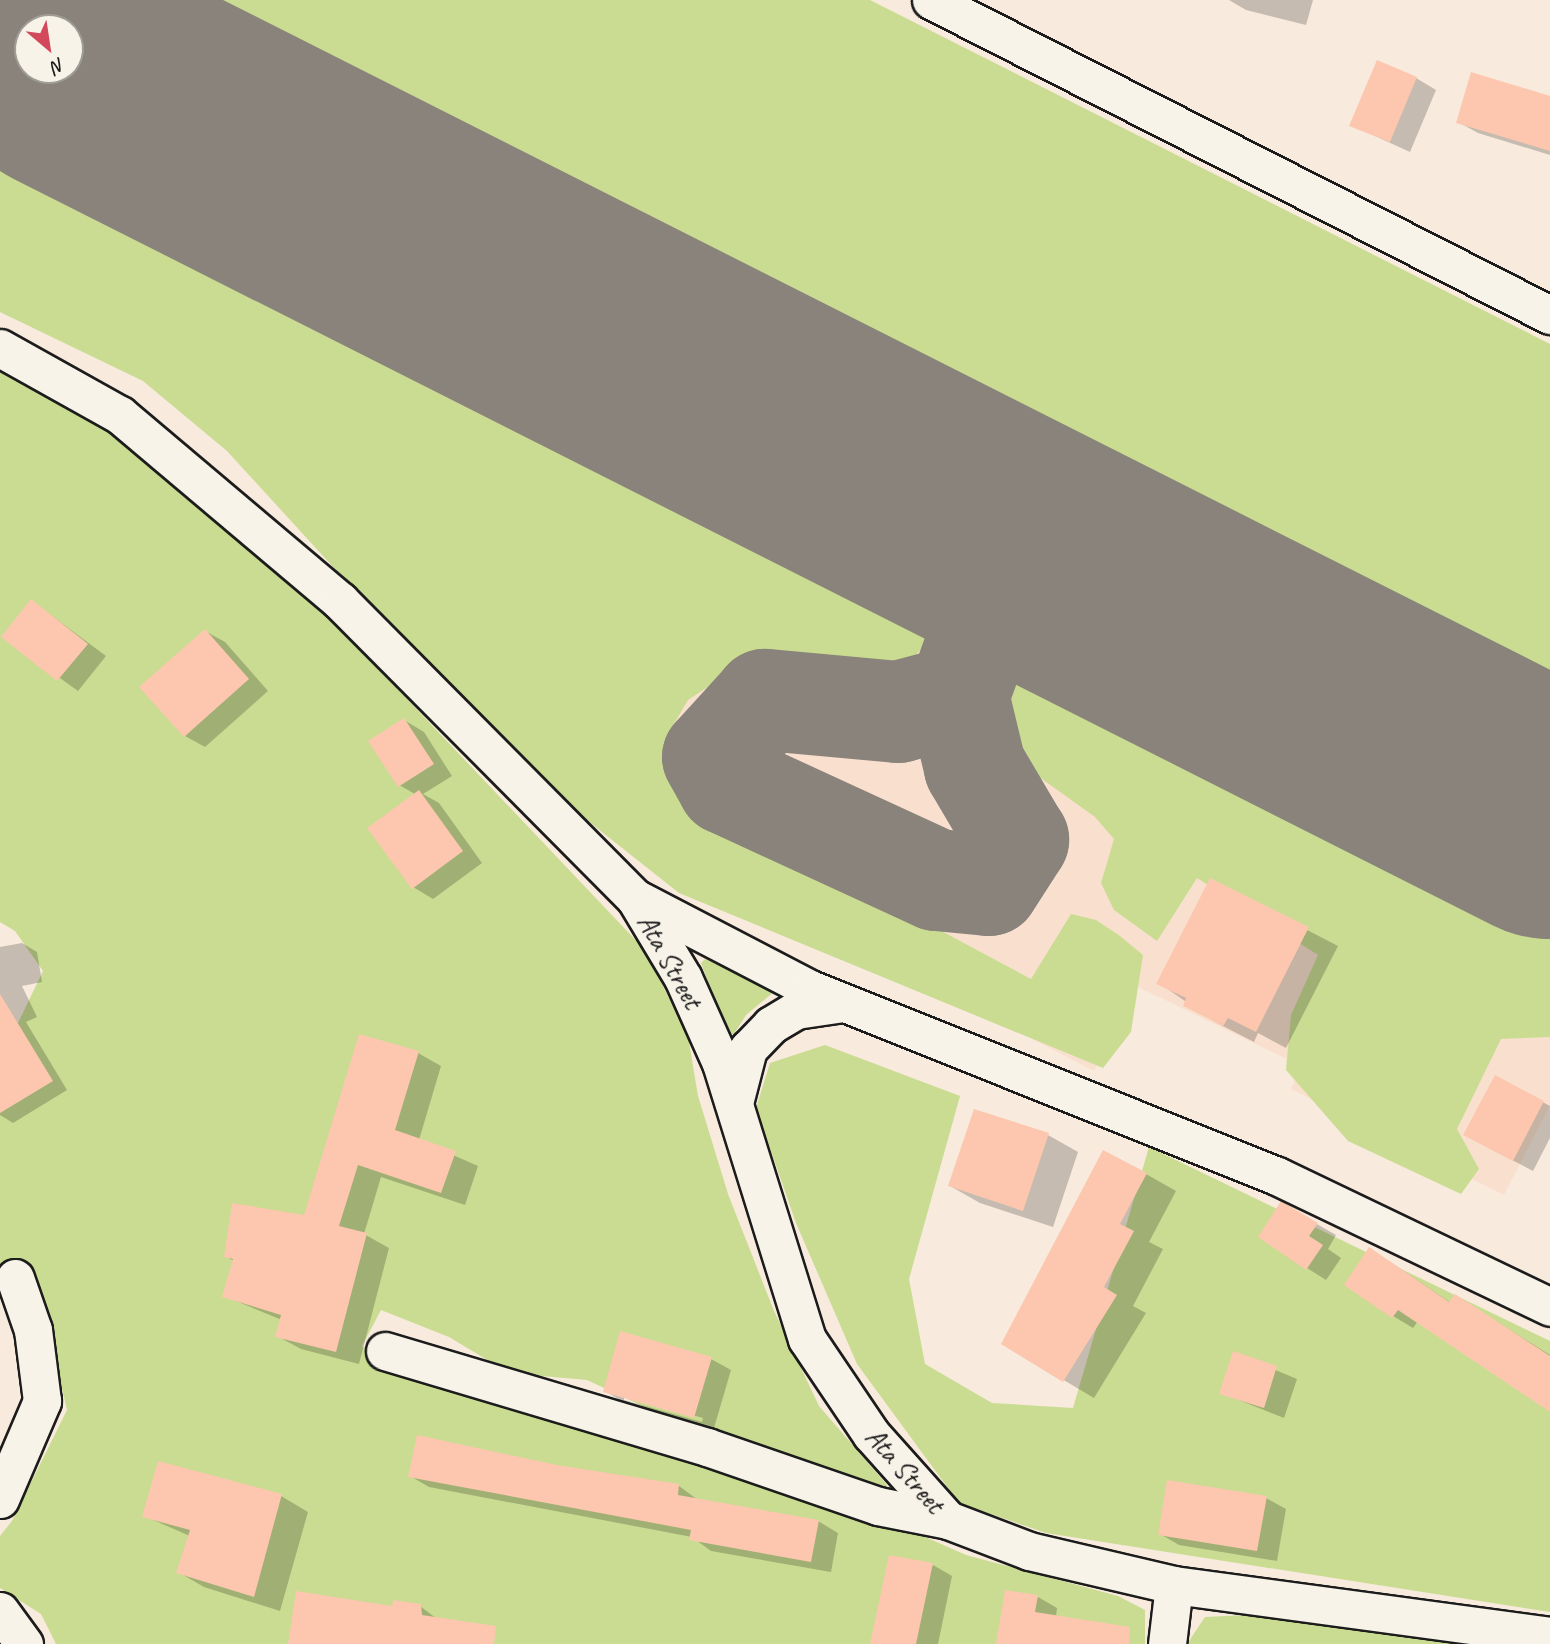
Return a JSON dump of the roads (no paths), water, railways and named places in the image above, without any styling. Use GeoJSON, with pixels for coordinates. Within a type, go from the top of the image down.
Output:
{"type":"FeatureCollection","features":[{"type":"Feature","properties":{"kind":"street"},"geometry":{"type":"LineString","coordinates":[[931,0],[1550,315]]}},
{"type":"Feature","properties":{"kind":"street"},"geometry":{"type":"LineString","coordinates":[[0,348],[120,415],[340,601],[635,898],[844,1003],[1277,1175],[1550,1307]]}},
{"type":"Feature","properties":{"kind":"street","name":"Ata Street"},"geometry":{"type":"LineString","coordinates":[[635,898],[682,978],[721,1063],[807,1339],[871,1434],[948,1520],[1029,1551],[1174,1585],[1550,1636]]}},
{"type":"Feature","properties":{"kind":"street"},"geometry":{"type":"LineString","coordinates":[[733,1107],[748,1049],[771,1024],[796,1010],[844,1003]]}},
{"type":"Feature","properties":{"kind":"street"},"geometry":{"type":"LineString","coordinates":[[0,1499],[42,1401],[33,1330],[15,1278]]}},
{"type":"Feature","properties":{"kind":"street"},"geometry":{"type":"LineString","coordinates":[[385,1351],[707,1447],[878,1506],[948,1520]]}},
{"type":"Feature","properties":{"kind":"street"},"geometry":{"type":"LineString","coordinates":[[1167,1644],[1174,1585]]}},
{"type":"Feature","properties":{"kind":"street"},"geometry":{"type":"LineString","coordinates":[[0,1611],[24,1644]]}}]}
